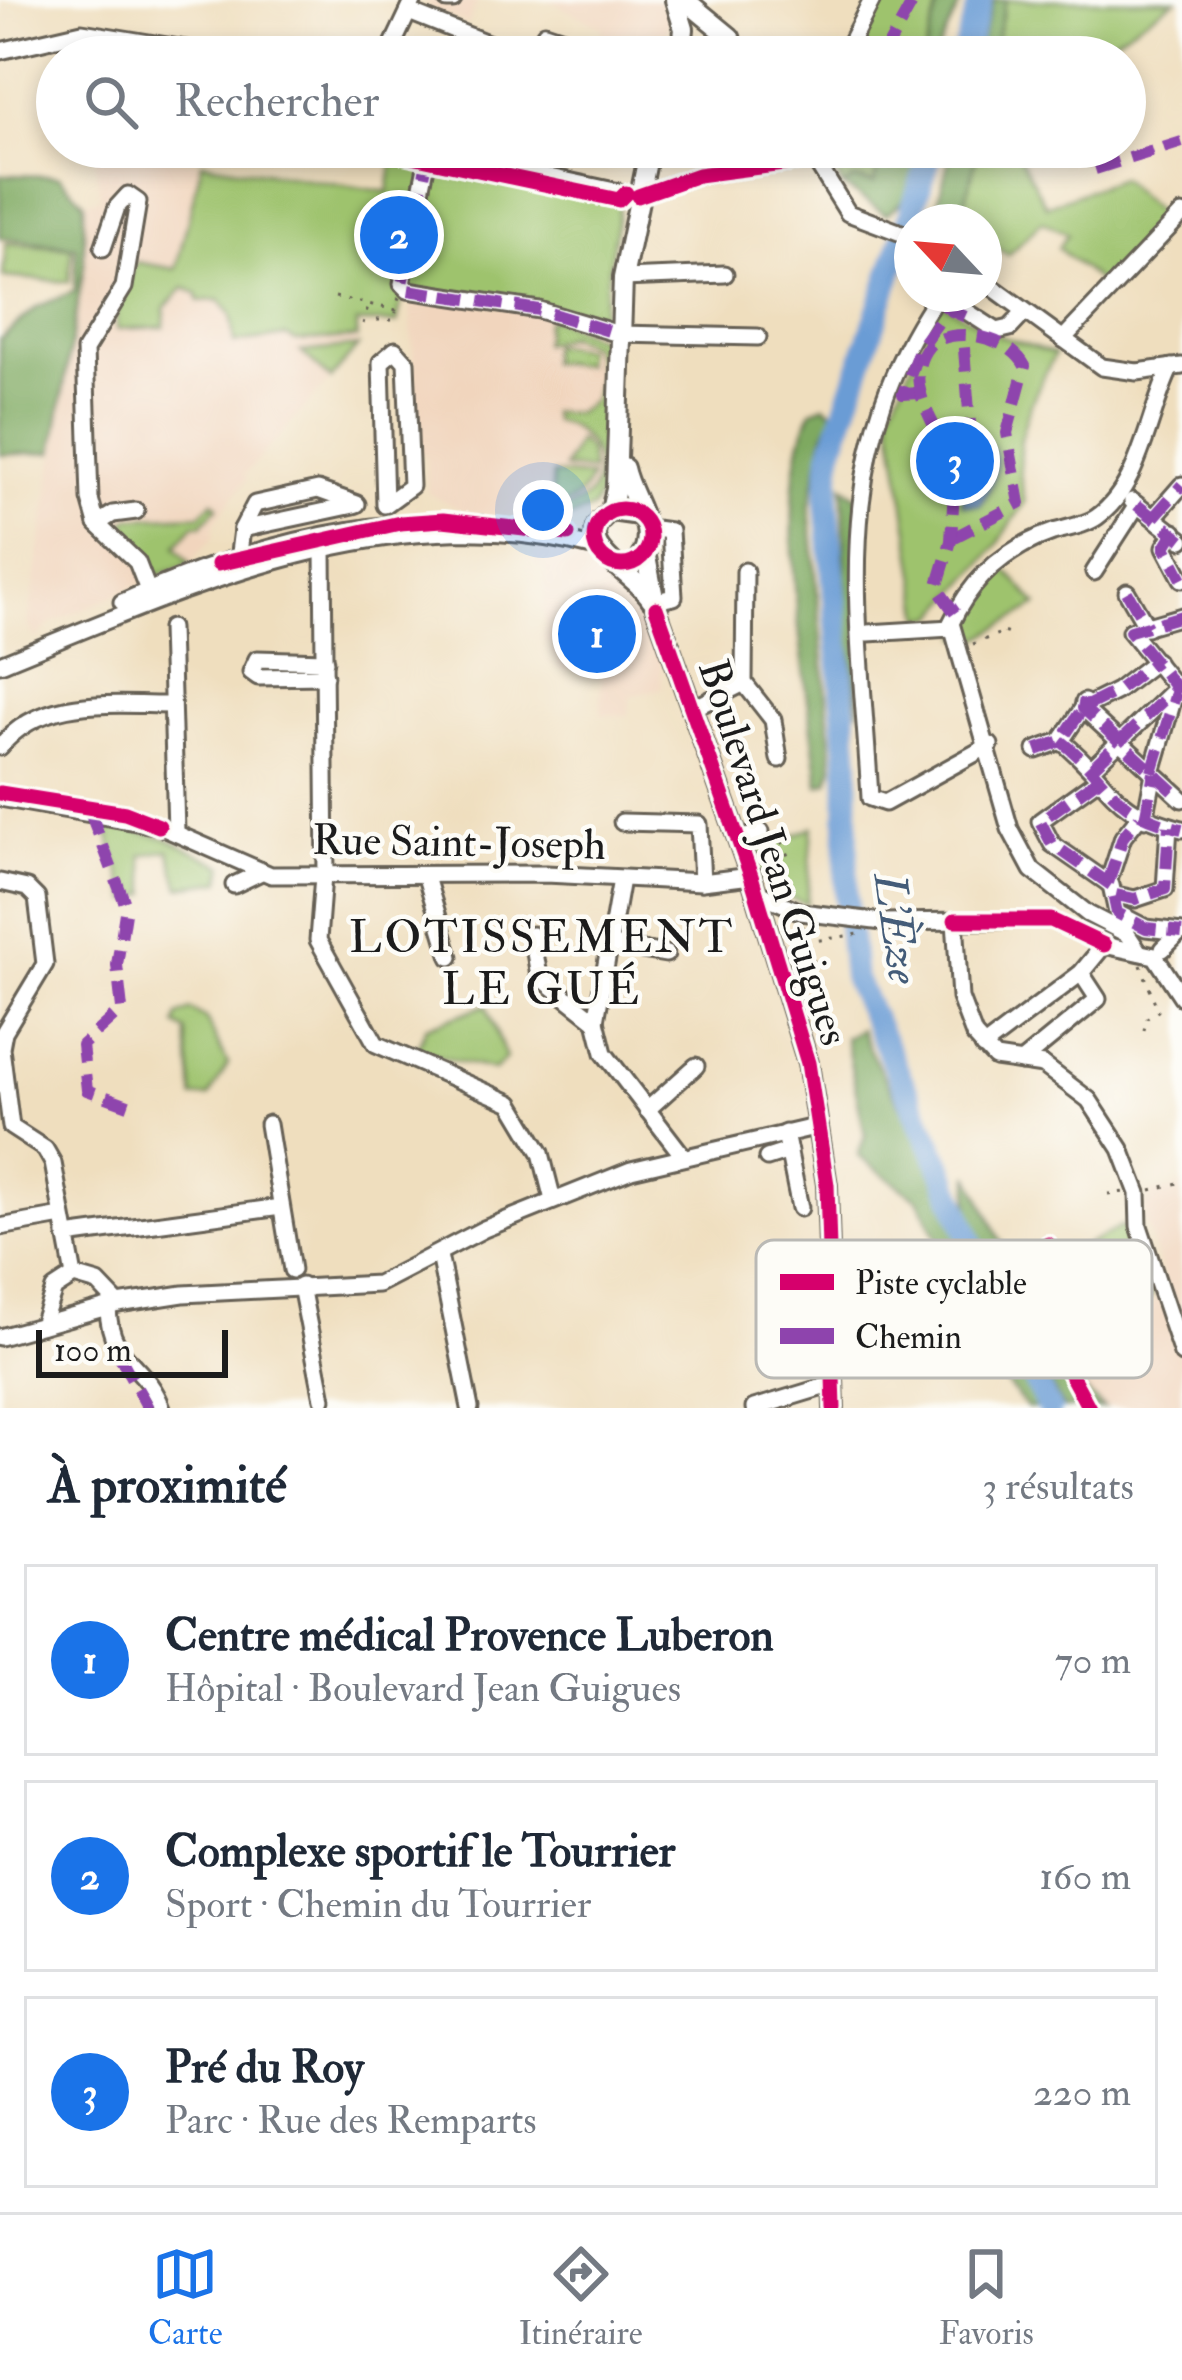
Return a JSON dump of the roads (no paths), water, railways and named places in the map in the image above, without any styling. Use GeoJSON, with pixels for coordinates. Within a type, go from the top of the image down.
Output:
{"type":"FeatureCollection","features":[{"type":"Feature","properties":{"kind":"main road"},"geometry":{"type":"LineString","coordinates":[[675,0],[680,36]]}},
{"type":"Feature","properties":{"kind":"main road"},"geometry":{"type":"LineString","coordinates":[[685,0],[728,36]]}},
{"type":"Feature","properties":{"kind":"main road"},"geometry":{"type":"LineString","coordinates":[[692,36],[713,28]]}},
{"type":"Feature","properties":{"kind":"main road"},"geometry":{"type":"LineString","coordinates":[[596,548],[618,435],[623,278],[645,168]]}},
{"type":"Feature","properties":{"kind":"main road"},"geometry":{"type":"LineString","coordinates":[[604,518],[644,521],[618,435]]}},
{"type":"Feature","properties":{"kind":"main road","name":"Boulevard Jean Guigues"},"geometry":{"type":"LineString","coordinates":[[644,521],[656,604],[771,937],[808,1063],[819,1126],[829,1240]]}},
{"type":"Feature","properties":{"kind":"main road","name":"Boulevard Jean Guigues"},"geometry":{"type":"LineString","coordinates":[[596,548],[620,565],[656,604]]}},
{"type":"Feature","properties":{"kind":"main road"},"geometry":{"type":"LineString","coordinates":[[620,565],[645,552]]}},
{"type":"Feature","properties":{"kind":"main road","name":"Boulevard Jean Guigues"},"geometry":{"type":"LineString","coordinates":[[833,1378],[834,1408]]}},
{"type":"Feature","properties":{"kind":"street"},"geometry":{"type":"LineString","coordinates":[[854,36],[872,0]]}},
{"type":"Feature","properties":{"kind":"street"},"geometry":{"type":"LineString","coordinates":[[397,36],[411,6],[477,36]]}},
{"type":"Feature","properties":{"kind":"street"},"geometry":{"type":"LineString","coordinates":[[65,36],[82,32],[106,36]]}},
{"type":"Feature","properties":{"kind":"street"},"geometry":{"type":"LineString","coordinates":[[0,51],[36,43]]}},
{"type":"Feature","properties":{"kind":"street"},"geometry":{"type":"LineString","coordinates":[[426,168],[402,284],[410,291],[538,310],[619,334],[758,337]]}},
{"type":"Feature","properties":{"kind":"street"},"geometry":{"type":"LineString","coordinates":[[505,168],[638,196],[739,168]]}},
{"type":"Feature","properties":{"kind":"street"},"geometry":{"type":"LineString","coordinates":[[818,168],[830,190],[856,218],[894,231]]}},
{"type":"Feature","properties":{"kind":"street"},"geometry":{"type":"LineString","coordinates":[[103,248],[117,207],[128,195],[134,196],[138,202],[124,287],[85,350],[90,499],[98,524],[137,562],[150,596]]}},
{"type":"Feature","properties":{"kind":"street"},"geometry":{"type":"LineString","coordinates":[[1063,339],[1182,214]]}},
{"type":"Feature","properties":{"kind":"street"},"geometry":{"type":"LineString","coordinates":[[623,278],[724,274]]}},
{"type":"Feature","properties":{"kind":"street"},"geometry":{"type":"LineString","coordinates":[[1002,295],[1102,367],[1136,372],[1176,366]]}},
{"type":"Feature","properties":{"kind":"street"},"geometry":{"type":"LineString","coordinates":[[990,745],[886,803],[870,798],[857,539],[861,473],[906,342],[934,301],[949,299],[997,331],[1010,328],[1025,312]]}},
{"type":"Feature","properties":{"kind":"street"},"geometry":{"type":"LineString","coordinates":[[394,350],[406,362],[411,486],[385,505],[381,362],[394,350]]}},
{"type":"Feature","properties":{"kind":"street"},"geometry":{"type":"LineString","coordinates":[[1143,957],[1127,934],[1088,914],[1032,870],[1010,829],[990,745],[951,628],[970,588],[1006,555],[1096,519],[1120,491],[1155,398],[1176,366]]}},
{"type":"Feature","properties":{"kind":"street"},"geometry":{"type":"LineString","coordinates":[[1136,372],[1155,398]]}},
{"type":"Feature","properties":{"kind":"street"},"geometry":{"type":"LineString","coordinates":[[1154,517],[1182,485]]}},
{"type":"Feature","properties":{"kind":"street"},"geometry":{"type":"LineString","coordinates":[[1120,491],[1178,536],[1166,547],[1182,579]]}},
{"type":"Feature","properties":{"kind":"street"},"geometry":{"type":"LineString","coordinates":[[245,523],[335,497],[357,504]]}},
{"type":"Feature","properties":{"kind":"street"},"geometry":{"type":"LineString","coordinates":[[245,523],[357,504],[385,505],[395,507],[400,530]]}},
{"type":"Feature","properties":{"kind":"street"},"geometry":{"type":"LineString","coordinates":[[356,536],[357,504]]}},
{"type":"Feature","properties":{"kind":"street"},"geometry":{"type":"LineString","coordinates":[[1094,572],[1137,505]]}},
{"type":"Feature","properties":{"kind":"street"},"geometry":{"type":"LineString","coordinates":[[98,524],[113,514],[136,511]]}},
{"type":"Feature","properties":{"kind":"street"},"geometry":{"type":"LineString","coordinates":[[0,664],[150,596],[239,564],[443,520],[568,534],[604,518]]}},
{"type":"Feature","properties":{"kind":"street"},"geometry":{"type":"LineString","coordinates":[[644,521],[670,531],[674,597],[656,604]]}},
{"type":"Feature","properties":{"kind":"street"},"geometry":{"type":"LineString","coordinates":[[239,564],[245,523]]}},
{"type":"Feature","properties":{"kind":"street"},"geometry":{"type":"LineString","coordinates":[[400,530],[522,534],[596,548]]}},
{"type":"Feature","properties":{"kind":"street"},"geometry":{"type":"LineString","coordinates":[[239,564],[323,549],[356,536]]}},
{"type":"Feature","properties":{"kind":"street"},"geometry":{"type":"LineString","coordinates":[[323,549],[324,876],[318,940],[376,1044],[511,1103],[541,1153],[553,1200]]}},
{"type":"Feature","properties":{"kind":"street"},"geometry":{"type":"LineString","coordinates":[[745,571],[744,683],[773,720],[779,759]]}},
{"type":"Feature","properties":{"kind":"street"},"geometry":{"type":"LineString","coordinates":[[1127,592],[1147,627]]}},
{"type":"Feature","properties":{"kind":"street"},"geometry":{"type":"LineString","coordinates":[[1178,680],[1130,631],[1182,616]]}},
{"type":"Feature","properties":{"kind":"street"},"geometry":{"type":"LineString","coordinates":[[170,628],[176,831]]}},
{"type":"Feature","properties":{"kind":"street"},"geometry":{"type":"LineString","coordinates":[[868,633],[951,628]]}},
{"type":"Feature","properties":{"kind":"street"},"geometry":{"type":"LineString","coordinates":[[1036,750],[1061,741],[1084,704],[1117,691],[1156,661]]}},
{"type":"Feature","properties":{"kind":"street"},"geometry":{"type":"LineString","coordinates":[[1061,741],[1095,774],[1142,818],[1176,827],[1166,889],[1135,898],[1112,888],[1052,844],[1040,820],[1095,774],[1118,740],[1178,680]]}},
{"type":"Feature","properties":{"kind":"street"},"geometry":{"type":"LineString","coordinates":[[1178,680],[1142,818],[1124,836],[1112,908],[1133,924],[1181,932]]}},
{"type":"Feature","properties":{"kind":"street"},"geometry":{"type":"LineString","coordinates":[[692,709],[744,683]]}},
{"type":"Feature","properties":{"kind":"street"},"geometry":{"type":"LineString","coordinates":[[0,747],[9,735],[73,704],[172,706]]}},
{"type":"Feature","properties":{"kind":"street"},"geometry":{"type":"LineString","coordinates":[[1084,704],[1182,799]]}},
{"type":"Feature","properties":{"kind":"street","name":"Rue Saint-Joseph"},"geometry":{"type":"LineString","coordinates":[[0,798],[176,831],[259,873],[753,884]]}},
{"type":"Feature","properties":{"kind":"street"},"geometry":{"type":"LineString","coordinates":[[622,822],[699,824],[702,882]]}},
{"type":"Feature","properties":{"kind":"street"},"geometry":{"type":"LineString","coordinates":[[738,840],[761,832]]}},
{"type":"Feature","properties":{"kind":"street"},"geometry":{"type":"LineString","coordinates":[[234,885],[259,873]]}},
{"type":"Feature","properties":{"kind":"street"},"geometry":{"type":"LineString","coordinates":[[426,877],[450,957]]}},
{"type":"Feature","properties":{"kind":"street"},"geometry":{"type":"LineString","coordinates":[[621,879],[596,1021],[604,1053],[683,1156]]}},
{"type":"Feature","properties":{"kind":"street"},"geometry":{"type":"LineString","coordinates":[[0,882],[21,886],[37,898],[45,964],[4,1032],[6,1128],[45,1149],[74,1276]]}},
{"type":"Feature","properties":{"kind":"street"},"geometry":{"type":"LineString","coordinates":[[753,884],[801,912],[858,926],[1051,920],[1104,945],[1155,956],[1182,997]]}},
{"type":"Feature","properties":{"kind":"street"},"geometry":{"type":"LineString","coordinates":[[771,937],[801,912]]}},
{"type":"Feature","properties":{"kind":"street"},"geometry":{"type":"LineString","coordinates":[[955,920],[960,998],[983,1047],[1004,1062],[1042,1066],[1089,1100],[1149,1189],[1139,1226],[1144,1240]]}},
{"type":"Feature","properties":{"kind":"street"},"geometry":{"type":"LineString","coordinates":[[1163,949],[1181,932]]}},
{"type":"Feature","properties":{"kind":"street"},"geometry":{"type":"LineString","coordinates":[[532,935],[539,976],[596,1021]]}},
{"type":"Feature","properties":{"kind":"street"},"geometry":{"type":"LineString","coordinates":[[611,945],[666,954]]}},
{"type":"Feature","properties":{"kind":"street"},"geometry":{"type":"LineString","coordinates":[[983,1047],[1081,973],[1104,945]]}},
{"type":"Feature","properties":{"kind":"street"},"geometry":{"type":"LineString","coordinates":[[1021,1062],[1098,999],[1081,973]]}},
{"type":"Feature","properties":{"kind":"street"},"geometry":{"type":"LineString","coordinates":[[647,1110],[696,1066]]}},
{"type":"Feature","properties":{"kind":"street"},"geometry":{"type":"LineString","coordinates":[[268,1124],[323,1399]]}},
{"type":"Feature","properties":{"kind":"street"},"geometry":{"type":"LineString","coordinates":[[0,1336],[113,1305],[297,1278],[378,1284],[553,1200],[683,1156],[819,1126]]}},
{"type":"Feature","properties":{"kind":"street"},"geometry":{"type":"LineString","coordinates":[[785,1133],[800,1208]]}},
{"type":"Feature","properties":{"kind":"street"},"geometry":{"type":"LineString","coordinates":[[766,1158],[789,1151]]}},
{"type":"Feature","properties":{"kind":"street"},"geometry":{"type":"LineString","coordinates":[[66,1236],[281,1207]]}},
{"type":"Feature","properties":{"kind":"street"},"geometry":{"type":"LineString","coordinates":[[0,1227],[62,1216]]}},
{"type":"Feature","properties":{"kind":"street"},"geometry":{"type":"LineString","coordinates":[[440,1255],[470,1408]]}},
{"type":"Feature","properties":{"kind":"street"},"geometry":{"type":"LineString","coordinates":[[1152,1265],[1182,1354]]}},
{"type":"Feature","properties":{"kind":"street"},"geometry":{"type":"LineString","coordinates":[[42,1325],[54,1288],[74,1276],[98,1283],[113,1305],[113,1346],[152,1384],[162,1408]]}},
{"type":"Feature","properties":{"kind":"street"},"geometry":{"type":"LineString","coordinates":[[754,1408],[833,1384]]}},
{"type":"Feature","properties":{"kind":"water"},"geometry":{"type":"Polygon","coordinates":[[[990,445],[996,467],[988,491],[980,505],[963,504],[964,478],[981,447],[990,445]]]}},
{"type":"Feature","properties":{"kind":"waterway","name":"L'Èze"},"geometry":{"type":"LineString","coordinates":[[970,36],[981,0]]}},
{"type":"Feature","properties":{"kind":"waterway","name":"L'Èze"},"geometry":{"type":"LineString","coordinates":[[926,168],[831,453],[827,501],[848,761],[846,894],[854,977],[970,1240]]}},
{"type":"Feature","properties":{"kind":"waterway","name":"L'Èze"},"geometry":{"type":"LineString","coordinates":[[1033,1378],[1049,1408]]}},
{"type":"Feature","properties":{"kind":"place","name":"Complexe sportif le Tourrier"},"geometry":{"type":"Point","coordinates":[399,235]}},
{"type":"Feature","properties":{"kind":"place","name":"Pré du Roy"},"geometry":{"type":"Point","coordinates":[955,461]}},
{"type":"Feature","properties":{"kind":"place","name":"Centre médical Provence Luberon"},"geometry":{"type":"Point","coordinates":[597,634]}},
{"type":"Feature","properties":{"kind":"district","name":"LOTISSEMENT LE GUÉ"},"geometry":{"type":"Point","coordinates":[542,962]}}]}
